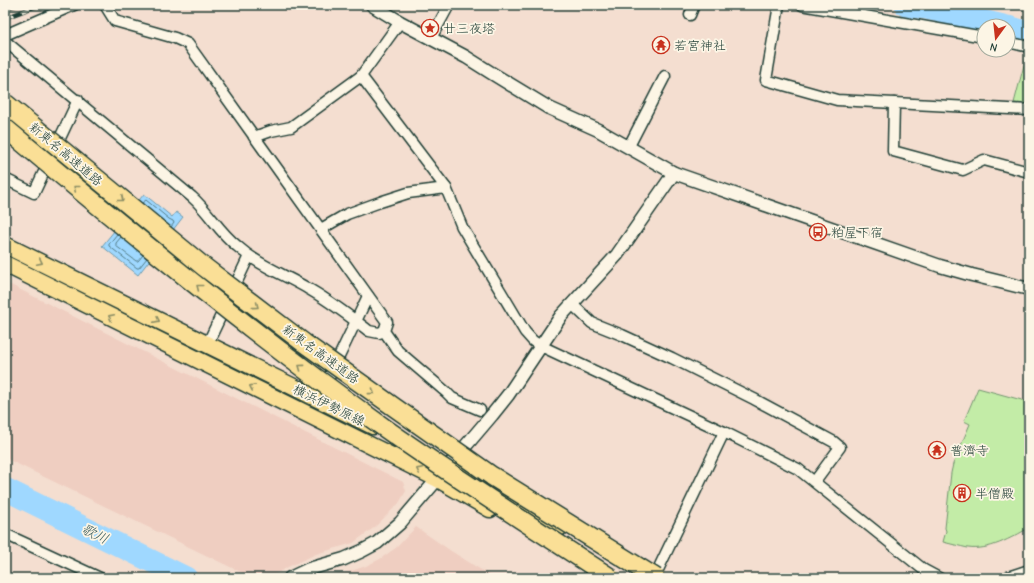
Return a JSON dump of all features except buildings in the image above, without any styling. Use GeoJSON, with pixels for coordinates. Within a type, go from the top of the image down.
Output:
{"type":"FeatureCollection","features":[{"type":"Feature","properties":{"kind":"highway","name":"新東名高速道路"},"geometry":{"type":"LineString","coordinates":[[5,103],[203,266],[311,347],[492,476],[655,578]]}},
{"type":"Feature","properties":{"kind":"highway","name":"新東名高速道路"},"geometry":{"type":"LineString","coordinates":[[5,128],[191,281],[298,364],[386,429],[477,492],[611,578]]}},
{"type":"Feature","properties":{"kind":"main road","name":"横浜伊勢原線"},"geometry":{"type":"LineString","coordinates":[[5,245],[450,464],[646,578]]}},
{"type":"Feature","properties":{"kind":"main road","name":"横浜伊勢原線"},"geometry":{"type":"LineString","coordinates":[[5,264],[438,479],[611,578]]}},
{"type":"Feature","properties":{"kind":"street"},"geometry":{"type":"LineString","coordinates":[[5,36],[74,5]]}},
{"type":"Feature","properties":{"kind":"street"},"geometry":{"type":"LineString","coordinates":[[105,5],[115,21],[175,38],[188,44],[387,322],[384,331]]}},
{"type":"Feature","properties":{"kind":"street"},"geometry":{"type":"LineString","coordinates":[[372,5],[400,22],[466,57],[549,108],[629,146],[674,173],[940,266],[1029,289]]}},
{"type":"Feature","properties":{"kind":"street"},"geometry":{"type":"LineString","coordinates":[[431,38],[449,5]]}},
{"type":"Feature","properties":{"kind":"street"},"geometry":{"type":"LineString","coordinates":[[690,15],[694,5]]}},
{"type":"Feature","properties":{"kind":"street"},"geometry":{"type":"LineString","coordinates":[[779,5],[766,80],[837,100],[1029,110]]}},
{"type":"Feature","properties":{"kind":"street"},"geometry":{"type":"LineString","coordinates":[[802,5],[976,36]]}},
{"type":"Feature","properties":{"kind":"street"},"geometry":{"type":"LineString","coordinates":[[254,136],[291,127],[361,76],[400,22]]}},
{"type":"Feature","properties":{"kind":"street"},"geometry":{"type":"LineString","coordinates":[[5,41],[78,100],[200,203],[227,238],[249,256],[270,269],[290,278],[316,293],[374,333],[384,331]]}},
{"type":"Feature","properties":{"kind":"street"},"geometry":{"type":"LineString","coordinates":[[1016,44],[1029,47]]}},
{"type":"Feature","properties":{"kind":"street"},"geometry":{"type":"LineString","coordinates":[[361,76],[446,188],[462,227],[525,332],[532,341],[724,432],[798,469],[815,481],[924,570],[939,578]]}},
{"type":"Feature","properties":{"kind":"street"},"geometry":{"type":"LineString","coordinates":[[629,146],[665,76]]}},
{"type":"Feature","properties":{"kind":"street"},"geometry":{"type":"LineString","coordinates":[[5,179],[34,192],[78,100]]}},
{"type":"Feature","properties":{"kind":"street"},"geometry":{"type":"LineString","coordinates":[[894,103],[893,151],[963,170],[984,160],[1029,172]]}},
{"type":"Feature","properties":{"kind":"street"},"geometry":{"type":"LineString","coordinates":[[290,578],[309,569],[344,559],[377,543],[400,523],[508,394],[561,316],[617,255],[674,173]]}},
{"type":"Feature","properties":{"kind":"street"},"geometry":{"type":"LineString","coordinates":[[321,229],[346,214],[380,202],[408,193],[446,188]]}},
{"type":"Feature","properties":{"kind":"street"},"geometry":{"type":"LineString","coordinates":[[207,344],[249,256]]}},
{"type":"Feature","properties":{"kind":"street"},"geometry":{"type":"LineString","coordinates":[[318,399],[368,296]]}},
{"type":"Feature","properties":{"kind":"street"},"geometry":{"type":"LineString","coordinates":[[572,304],[592,323],[672,358],[754,399],[834,442],[840,447],[815,481]]}},
{"type":"Feature","properties":{"kind":"street"},"geometry":{"type":"LineString","coordinates":[[384,331],[398,351],[452,398],[480,410]]}},
{"type":"Feature","properties":{"kind":"street"},"geometry":{"type":"LineString","coordinates":[[655,578],[724,432]]}},
{"type":"Feature","properties":{"kind":"street"},"geometry":{"type":"LineString","coordinates":[[5,534],[100,578]]}},
{"type":"Feature","properties":{"kind":"street"},"geometry":{"type":"LineString","coordinates":[[1007,578],[1008,576],[1029,570]]}},
{"type":"Feature","properties":{"kind":"shaded area"},"geometry":{"type":"Polygon","coordinates":[[[5,282],[403,482],[406,491],[399,503],[375,527],[353,543],[316,554],[269,578],[253,578],[5,458],[5,282]]]}},
{"type":"Feature","properties":{"kind":"shaded area"},"geometry":{"type":"Polygon","coordinates":[[[416,527],[494,578],[322,578],[351,571],[380,559],[397,547],[416,527]]]}},
{"type":"Feature","properties":{"kind":"green space"},"geometry":{"type":"Polygon","coordinates":[[[1028,50],[1029,104],[1014,103],[1028,50]]]}},
{"type":"Feature","properties":{"kind":"green space"},"geometry":{"type":"Polygon","coordinates":[[[978,388],[1029,402],[1029,528],[992,546],[984,548],[968,548],[943,542],[946,531],[945,528],[953,464],[970,424],[964,421],[978,388]]]}},
{"type":"Feature","properties":{"kind":"water"},"geometry":{"type":"Polygon","coordinates":[[[144,194],[172,217],[176,212],[183,217],[138,275],[102,246],[144,194]]]}},
{"type":"Feature","properties":{"kind":"waterway"},"geometry":{"type":"LineString","coordinates":[[906,5],[927,8],[976,20]]}},
{"type":"Feature","properties":{"kind":"waterway"},"geometry":{"type":"LineString","coordinates":[[1016,29],[1029,33]]}},
{"type":"Feature","properties":{"kind":"waterway","name":"歌川"},"geometry":{"type":"LineString","coordinates":[[5,489],[186,578]]}},
{"type":"Feature","properties":{"kind":"railway"},"geometry":{"type":"LineString","coordinates":[[5,9],[16,5]]}},
{"type":"Feature","properties":{"kind":"railway"},"geometry":{"type":"LineString","coordinates":[[5,18],[39,5]]}},
{"type":"Feature","properties":{"kind":"place","name":"廿三夜塔"},"geometry":{"type":"Point","coordinates":[430,28]}},
{"type":"Feature","properties":{"kind":"place","name":"若宮神社"},"geometry":{"type":"Point","coordinates":[661,45]}},
{"type":"Feature","properties":{"kind":"place","name":"粕屋下宿"},"geometry":{"type":"Point","coordinates":[818,232]}},
{"type":"Feature","properties":{"kind":"place","name":"普濟寺"},"geometry":{"type":"Point","coordinates":[937,450]}},
{"type":"Feature","properties":{"kind":"place","name":"半僧殿"},"geometry":{"type":"Point","coordinates":[962,493]}}]}
